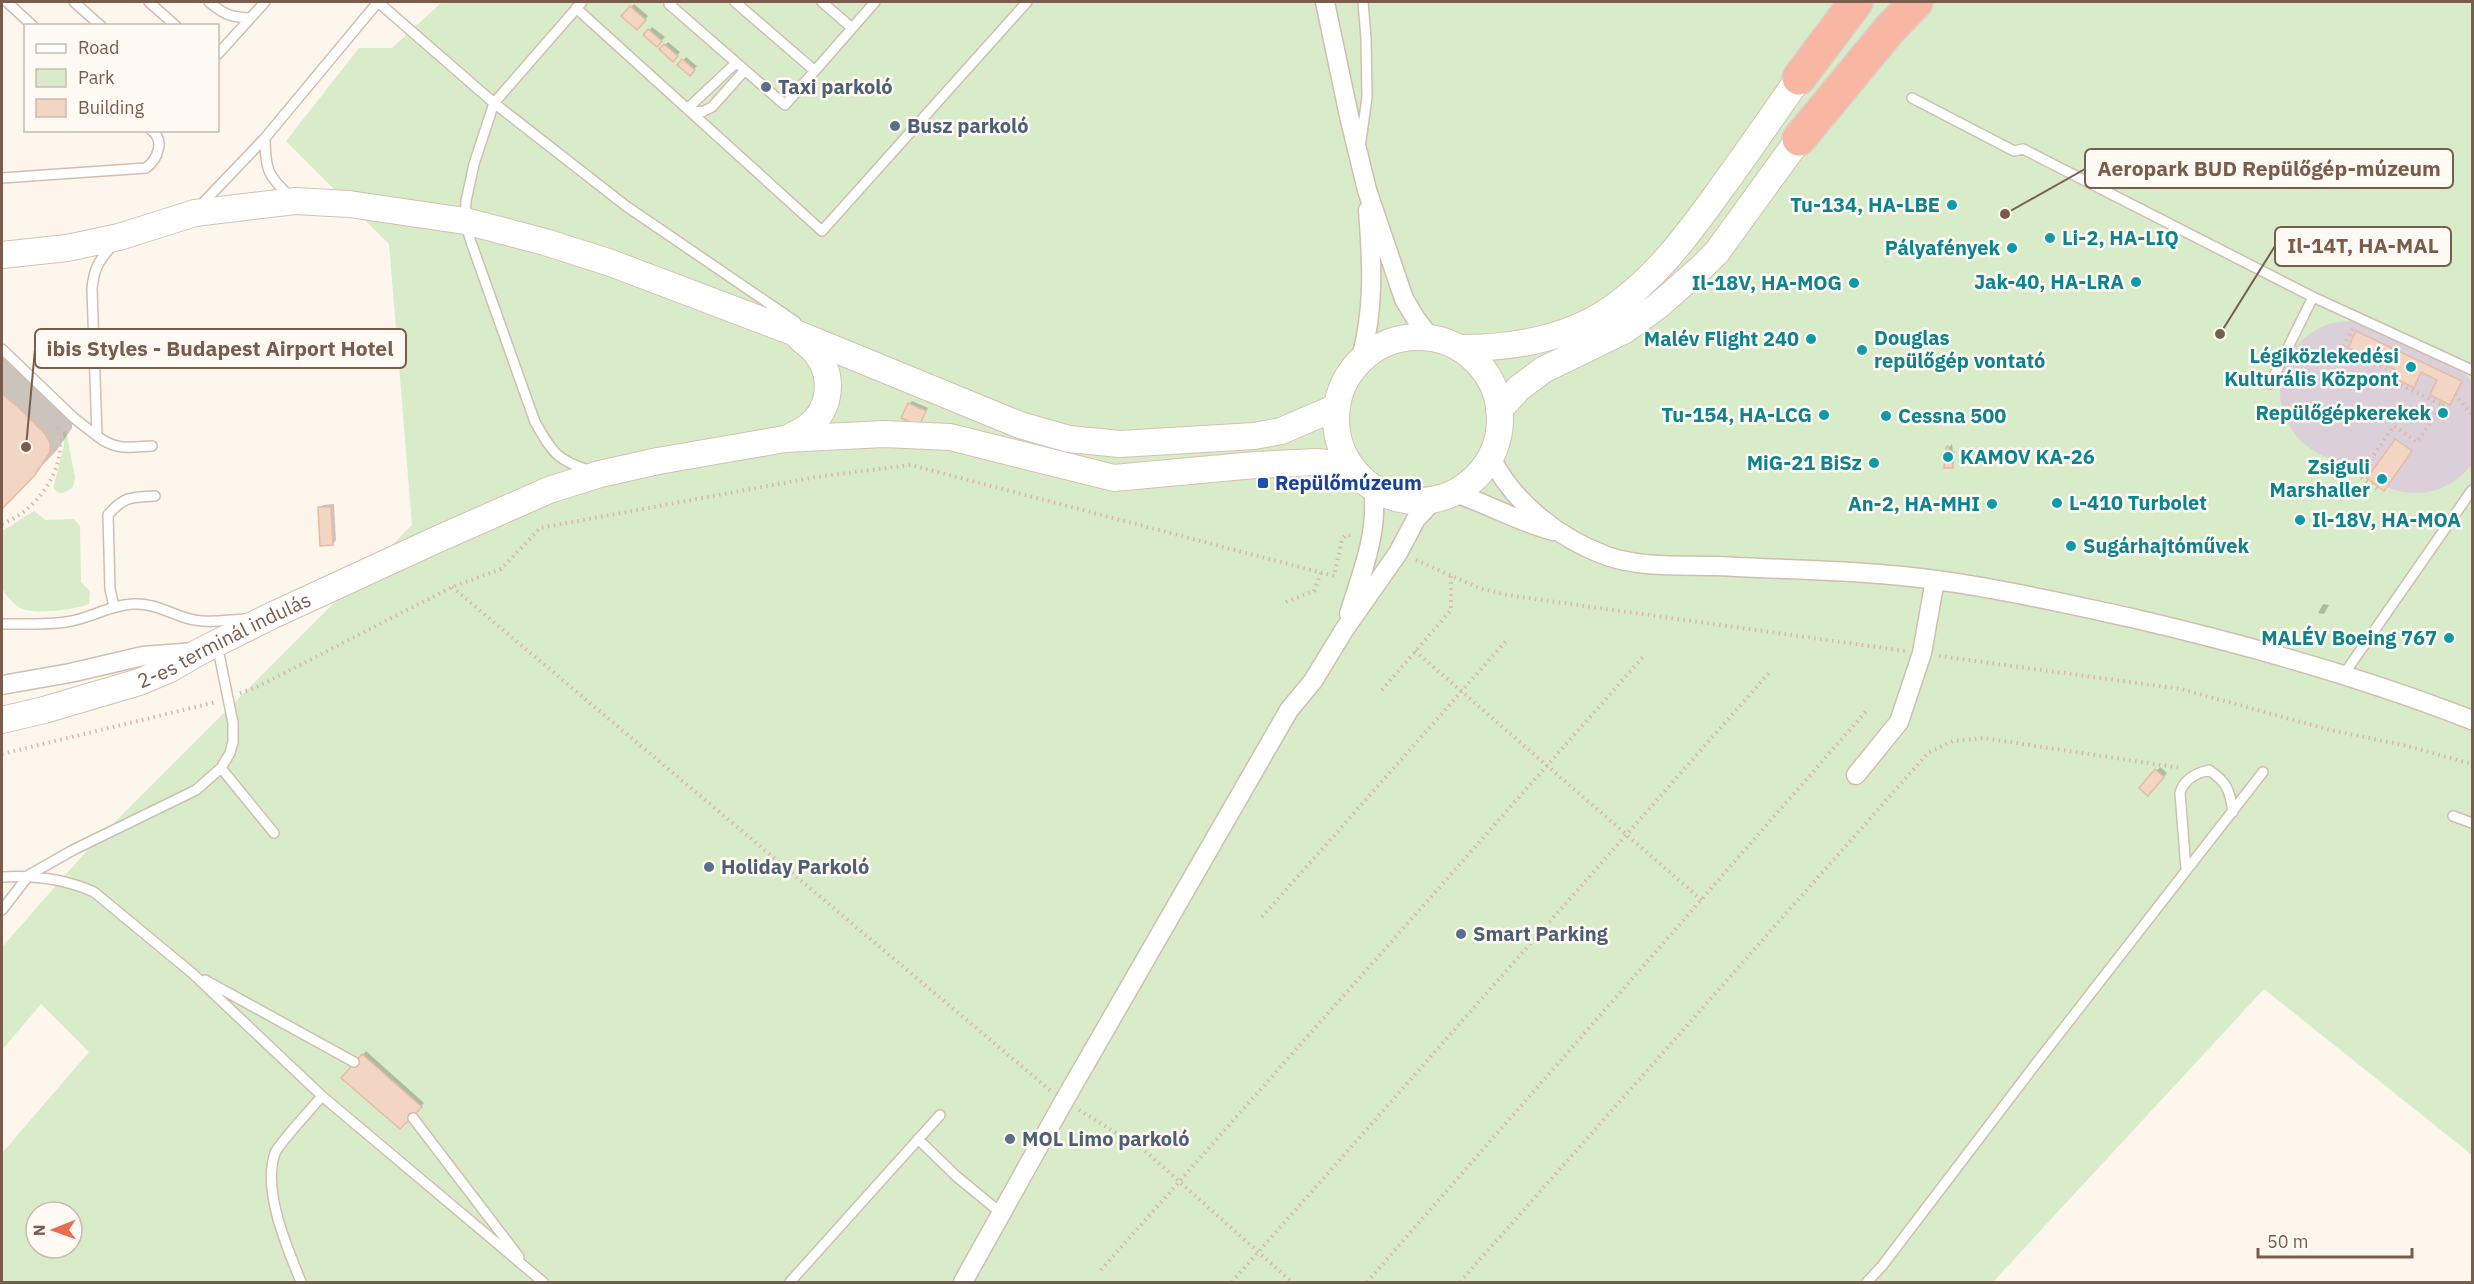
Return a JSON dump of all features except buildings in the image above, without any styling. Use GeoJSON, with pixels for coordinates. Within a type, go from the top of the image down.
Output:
{"type":"FeatureCollection","features":[{"type":"Feature","properties":{"kind":"highway"},"geometry":{"type":"LineString","coordinates":[[1799,78],[1856,2]]}},
{"type":"Feature","properties":{"kind":"highway"},"geometry":{"type":"LineString","coordinates":[[1799,139],[1890,2]]}},
{"type":"Feature","properties":{"kind":"highway"},"geometry":{"type":"LineString","coordinates":[[1799,139],[1888,30],[1916,2]]}},
{"type":"Feature","properties":{"kind":"street"},"geometry":{"type":"LineString","coordinates":[[1325,2],[1367,190],[1404,298],[1416,319],[1431,338]]}},
{"type":"Feature","properties":{"kind":"street"},"geometry":{"type":"LineString","coordinates":[[1566,535],[1525,523],[1476,500],[1444,496],[1402,500],[1373,488],[1350,465],[1337,431],[1337,406],[1345,382],[1360,361],[1372,351],[1400,339],[1431,338],[1460,348],[1496,348],[1541,339],[1604,313],[1639,288],[1683,242],[1799,78]]}},
{"type":"Feature","properties":{"kind":"street"},"geometry":{"type":"LineString","coordinates":[[1499,410],[1519,388],[1543,370],[1625,330],[1659,305],[1700,269],[1718,252],[1799,139]]}},
{"type":"Feature","properties":{"kind":"street"},"geometry":{"type":"LineString","coordinates":[[1360,361],[1371,314],[1372,272],[1367,190]]}},
{"type":"Feature","properties":{"kind":"street"},"geometry":{"type":"LineString","coordinates":[[2,255],[67,249],[119,237],[195,213],[295,201],[349,204],[465,221],[545,242],[611,263],[793,332],[1020,425],[1069,439],[1120,444],[1254,436],[1281,431],[1337,406]]}},
{"type":"Feature","properties":{"kind":"street"},"geometry":{"type":"LineString","coordinates":[[785,439],[808,427],[823,412],[828,392],[828,374],[817,353],[793,332]]}},
{"type":"Feature","properties":{"kind":"street"},"geometry":{"type":"LineString","coordinates":[[963,1282],[1064,1101],[1289,710],[1313,681],[1344,630],[1398,553],[1416,519],[1444,496],[1475,478],[1491,457],[1498,434],[1499,410],[1493,386],[1479,364],[1460,348]]}},
{"type":"Feature","properties":{"kind":"street"},"geometry":{"type":"LineString","coordinates":[[785,439],[884,434],[950,437],[1114,478],[1255,465],[1316,462],[1350,465]]}},
{"type":"Feature","properties":{"kind":"street","name":"2-es terminál indulás"},"geometry":{"type":"LineString","coordinates":[[2,720],[139,682],[170,669],[272,616],[549,490],[600,474],[658,461],[785,439]]}},
{"type":"Feature","properties":{"kind":"street"},"geometry":{"type":"LineString","coordinates":[[1491,457],[1501,478],[1517,499],[1566,535],[1606,556],[1626,561],[1935,580],[2035,596],[2220,638],[2344,674],[2472,720]]}},
{"type":"Feature","properties":{"kind":"street"},"geometry":{"type":"LineString","coordinates":[[1344,630],[1371,542],[1375,507],[1373,488]]}},
{"type":"Feature","properties":{"kind":"street"},"geometry":{"type":"LineString","coordinates":[[1856,775],[1899,722],[1922,654],[1935,580]]}},
{"type":"Feature","properties":{"kind":"street"},"geometry":{"type":"LineString","coordinates":[[2,685],[143,657],[208,648]]}},
{"type":"Feature","properties":{"kind":"lane"},"geometry":{"type":"LineString","coordinates":[[7,2],[31,24]]}},
{"type":"Feature","properties":{"kind":"lane"},"geometry":{"type":"LineString","coordinates":[[74,2],[99,24]]}},
{"type":"Feature","properties":{"kind":"lane"},"geometry":{"type":"LineString","coordinates":[[149,2],[174,24]]}},
{"type":"Feature","properties":{"kind":"lane"},"geometry":{"type":"LineString","coordinates":[[209,2],[233,18],[250,18]]}},
{"type":"Feature","properties":{"kind":"lane"},"geometry":{"type":"LineString","coordinates":[[219,53],[266,2]]}},
{"type":"Feature","properties":{"kind":"lane"},"geometry":{"type":"LineString","coordinates":[[195,213],[264,138],[378,2],[494,103],[626,206],[840,352]]}},
{"type":"Feature","properties":{"kind":"lane"},"geometry":{"type":"LineString","coordinates":[[672,2],[669,4],[785,105],[875,2]]}},
{"type":"Feature","properties":{"kind":"lane"},"geometry":{"type":"LineString","coordinates":[[735,2],[814,71]]}},
{"type":"Feature","properties":{"kind":"lane"},"geometry":{"type":"LineString","coordinates":[[822,2],[852,28]]}},
{"type":"Feature","properties":{"kind":"lane"},"geometry":{"type":"LineString","coordinates":[[600,474],[565,463],[549,446],[535,422],[465,221],[466,201],[474,164],[494,103],[579,5],[687,109],[822,231],[1027,2]]}},
{"type":"Feature","properties":{"kind":"lane"},"geometry":{"type":"LineString","coordinates":[[1360,164],[1361,133],[1367,96],[1363,2]]}},
{"type":"Feature","properties":{"kind":"lane"},"geometry":{"type":"LineString","coordinates":[[687,109],[736,63]]}},
{"type":"Feature","properties":{"kind":"lane"},"geometry":{"type":"LineString","coordinates":[[687,109],[702,112],[712,108],[745,70]]}},
{"type":"Feature","properties":{"kind":"lane"},"geometry":{"type":"LineString","coordinates":[[1912,98],[2014,151],[2023,149],[2313,297],[2472,370]]}},
{"type":"Feature","properties":{"kind":"lane"},"geometry":{"type":"LineString","coordinates":[[2,178],[146,168],[153,162],[159,151],[159,140],[153,132]]}},
{"type":"Feature","properties":{"kind":"lane"},"geometry":{"type":"LineString","coordinates":[[264,138],[265,159],[269,175],[295,201]]}},
{"type":"Feature","properties":{"kind":"lane"},"geometry":{"type":"LineString","coordinates":[[97,436],[93,272],[119,237]]}},
{"type":"Feature","properties":{"kind":"lane"},"geometry":{"type":"LineString","coordinates":[[2270,384],[2313,297]]}},
{"type":"Feature","properties":{"kind":"lane"},"geometry":{"type":"LineString","coordinates":[[2,349],[74,418],[108,445],[152,446]]}},
{"type":"Feature","properties":{"kind":"lane"},"geometry":{"type":"LineString","coordinates":[[2344,674],[2472,490]]}},
{"type":"Feature","properties":{"kind":"lane"},"geometry":{"type":"LineString","coordinates":[[114,606],[110,589],[108,515],[119,502],[129,498],[155,496]]}},
{"type":"Feature","properties":{"kind":"lane"},"geometry":{"type":"LineString","coordinates":[[2,624],[66,622],[87,618],[114,606],[134,604],[155,606],[186,618],[204,621],[272,616]]}},
{"type":"Feature","properties":{"kind":"lane"},"geometry":{"type":"LineString","coordinates":[[2,910],[29,875],[73,850],[196,790],[221,768],[233,742],[233,723],[227,698],[208,648]]}},
{"type":"Feature","properties":{"kind":"lane"},"geometry":{"type":"LineString","coordinates":[[221,768],[274,833]]}},
{"type":"Feature","properties":{"kind":"lane"},"geometry":{"type":"LineString","coordinates":[[2186,869],[2180,793],[2182,785],[2199,772],[2210,770],[2223,780],[2230,795],[2233,812]]}},
{"type":"Feature","properties":{"kind":"lane"},"geometry":{"type":"LineString","coordinates":[[1867,1282],[1882,1266],[2263,772]]}},
{"type":"Feature","properties":{"kind":"lane"},"geometry":{"type":"LineString","coordinates":[[2453,816],[2472,823]]}},
{"type":"Feature","properties":{"kind":"lane"},"geometry":{"type":"LineString","coordinates":[[2,877],[29,875],[83,887],[94,892],[192,973],[322,1096],[543,1282]]}},
{"type":"Feature","properties":{"kind":"lane"},"geometry":{"type":"LineString","coordinates":[[192,973],[354,1062]]}},
{"type":"Feature","properties":{"kind":"lane"},"geometry":{"type":"LineString","coordinates":[[301,1282],[276,1216],[272,1181],[275,1152],[322,1096]]}},
{"type":"Feature","properties":{"kind":"lane"},"geometry":{"type":"LineString","coordinates":[[790,1282],[940,1115]]}},
{"type":"Feature","properties":{"kind":"lane"},"geometry":{"type":"LineString","coordinates":[[413,1118],[530,1271]]}},
{"type":"Feature","properties":{"kind":"lane"},"geometry":{"type":"LineString","coordinates":[[918,1140],[956,1176],[1001,1213]]}},
{"type":"Feature","properties":{"kind":"path"},"geometry":{"type":"LineString","coordinates":[[2335,362],[2359,318]]}},
{"type":"Feature","properties":{"kind":"path"},"geometry":{"type":"LineString","coordinates":[[2342,348],[2387,369],[2394,382],[2444,403],[2417,442],[2394,426],[2359,476],[2378,489]]}},
{"type":"Feature","properties":{"kind":"path"},"geometry":{"type":"LineString","coordinates":[[2455,394],[2472,415]]}},
{"type":"Feature","properties":{"kind":"path"},"geometry":{"type":"LineString","coordinates":[[2,524],[34,505],[53,473],[60,446],[59,429],[54,417]]}},
{"type":"Feature","properties":{"kind":"path"},"geometry":{"type":"LineString","coordinates":[[2,754],[210,704],[255,688],[452,587],[501,569],[540,528],[816,477],[911,465],[1334,576],[1342,538],[1350,534],[1371,542]]}},
{"type":"Feature","properties":{"kind":"path"},"geometry":{"type":"LineString","coordinates":[[1398,553],[1479,588],[1507,595],[2181,689],[2330,730],[2407,746],[2472,764]]}},
{"type":"Feature","properties":{"kind":"path"},"geometry":{"type":"LineString","coordinates":[[1286,602],[1314,591],[1321,573]]}},
{"type":"Feature","properties":{"kind":"path"},"geometry":{"type":"LineString","coordinates":[[1382,690],[1450,610],[1451,576]]}},
{"type":"Feature","properties":{"kind":"path"},"geometry":{"type":"LineString","coordinates":[[452,587],[1064,1101],[1144,1150],[1293,1282]]}},
{"type":"Feature","properties":{"kind":"path"},"geometry":{"type":"LineString","coordinates":[[1262,917],[1506,641]]}},
{"type":"Feature","properties":{"kind":"path"},"geometry":{"type":"LineString","coordinates":[[1415,651],[1703,901]]}},
{"type":"Feature","properties":{"kind":"path"},"geometry":{"type":"LineString","coordinates":[[1101,1270],[1642,657]]}},
{"type":"Feature","properties":{"kind":"path"},"geometry":{"type":"LineString","coordinates":[[1232,1282],[1769,672]]}},
{"type":"Feature","properties":{"kind":"path"},"geometry":{"type":"LineString","coordinates":[[1367,1282],[1703,901],[1868,709]]}},
{"type":"Feature","properties":{"kind":"path"},"geometry":{"type":"LineString","coordinates":[[1461,1282],[1570,1162],[1928,753],[1953,741],[1983,738],[2164,764],[2199,772]]}},
{"type":"Feature","properties":{"kind":"green space"},"geometry":{"type":"Polygon","coordinates":[[[442,2],[2472,2],[2472,1155],[2264,989],[1993,1282],[2,1282],[2,1153],[89,1052],[41,1004],[2,1050],[2,947],[91,846],[412,525],[389,244],[286,141],[359,48],[392,48],[442,2]]]}},
{"type":"Feature","properties":{"kind":"green space"},"geometry":{"type":"Polygon","coordinates":[[[66,431],[75,477],[73,487],[62,493],[54,489],[54,485],[64,446],[63,432],[66,431]]]}},
{"type":"Feature","properties":{"kind":"green space"},"geometry":{"type":"Polygon","coordinates":[[[34,511],[46,520],[74,519],[80,526],[81,582],[90,591],[89,604],[56,611],[22,609],[3,591],[2,531],[34,511]]]}},
{"type":"Feature","properties":{"kind":"runway"},"geometry":{"type":"LineString","coordinates":[[2350,391],[2415,423]]}},
{"type":"Feature","properties":{"kind":"place","name":"Taxi parkoló"},"geometry":{"type":"Point","coordinates":[766,87]}},
{"type":"Feature","properties":{"kind":"place","name":"Busz parkoló"},"geometry":{"type":"Point","coordinates":[895,126]}},
{"type":"Feature","properties":{"kind":"place","name":"Tu-134, HA-LBE"},"geometry":{"type":"Point","coordinates":[1952,205]}},
{"type":"Feature","properties":{"kind":"place","name":"Aeropark BUD Repülőgép-múzeum"},"geometry":{"type":"Point","coordinates":[2005,214]}},
{"type":"Feature","properties":{"kind":"place","name":"Li-2, HA-LIQ"},"geometry":{"type":"Point","coordinates":[2050,238]}},
{"type":"Feature","properties":{"kind":"place","name":"Pályafények"},"geometry":{"type":"Point","coordinates":[2012,248]}},
{"type":"Feature","properties":{"kind":"place","name":"Jak-40, HA-LRA"},"geometry":{"type":"Point","coordinates":[2136,282]}},
{"type":"Feature","properties":{"kind":"place","name":"Il-18V, HA-MOG"},"geometry":{"type":"Point","coordinates":[1854,283]}},
{"type":"Feature","properties":{"kind":"place","name":"Il-14T, HA-MAL"},"geometry":{"type":"Point","coordinates":[2220,334]}},
{"type":"Feature","properties":{"kind":"place","name":"Malév Flight 240"},"geometry":{"type":"Point","coordinates":[1811,339]}},
{"type":"Feature","properties":{"kind":"place","name":"Douglas repülőgép vontató"},"geometry":{"type":"Point","coordinates":[1862,350]}},
{"type":"Feature","properties":{"kind":"place","name":"Légiközlekedési Kulturális Központ"},"geometry":{"type":"Point","coordinates":[2411,367]}},
{"type":"Feature","properties":{"kind":"place","name":"Repülőgépkerekek"},"geometry":{"type":"Point","coordinates":[2443,413]}},
{"type":"Feature","properties":{"kind":"place","name":"Tu-154, HA-LCG"},"geometry":{"type":"Point","coordinates":[1824,415]}},
{"type":"Feature","properties":{"kind":"place","name":"Cessna 500"},"geometry":{"type":"Point","coordinates":[1886,416]}},
{"type":"Feature","properties":{"kind":"place","name":"ibis Styles - Budapest Airport Hotel"},"geometry":{"type":"Point","coordinates":[26,447]}},
{"type":"Feature","properties":{"kind":"place","name":"KAMOV KA-26"},"geometry":{"type":"Point","coordinates":[1948,457]}},
{"type":"Feature","properties":{"kind":"place","name":"MiG-21 BiSz"},"geometry":{"type":"Point","coordinates":[1874,463]}},
{"type":"Feature","properties":{"kind":"place","name":"Zsiguli Marshaller"},"geometry":{"type":"Point","coordinates":[2382,479]}},
{"type":"Feature","properties":{"kind":"place","name":"Repülőmúzeum"},"geometry":{"type":"Point","coordinates":[1263,483]}},
{"type":"Feature","properties":{"kind":"place","name":"L-410 Turbolet"},"geometry":{"type":"Point","coordinates":[2057,503]}},
{"type":"Feature","properties":{"kind":"place","name":"An-2, HA-MHI"},"geometry":{"type":"Point","coordinates":[1992,504]}},
{"type":"Feature","properties":{"kind":"place","name":"Il-18V, HA-MOA"},"geometry":{"type":"Point","coordinates":[2300,520]}},
{"type":"Feature","properties":{"kind":"place","name":"Sugárhajtóművek"},"geometry":{"type":"Point","coordinates":[2071,546]}},
{"type":"Feature","properties":{"kind":"place","name":"MALÉV Boeing 767"},"geometry":{"type":"Point","coordinates":[2449,638]}},
{"type":"Feature","properties":{"kind":"place","name":"Holiday Parkoló"},"geometry":{"type":"Point","coordinates":[709,867]}},
{"type":"Feature","properties":{"kind":"place","name":"Smart Parking"},"geometry":{"type":"Point","coordinates":[1461,934]}},
{"type":"Feature","properties":{"kind":"place","name":"MOL Limo parkoló"},"geometry":{"type":"Point","coordinates":[1010,1139]}}]}
